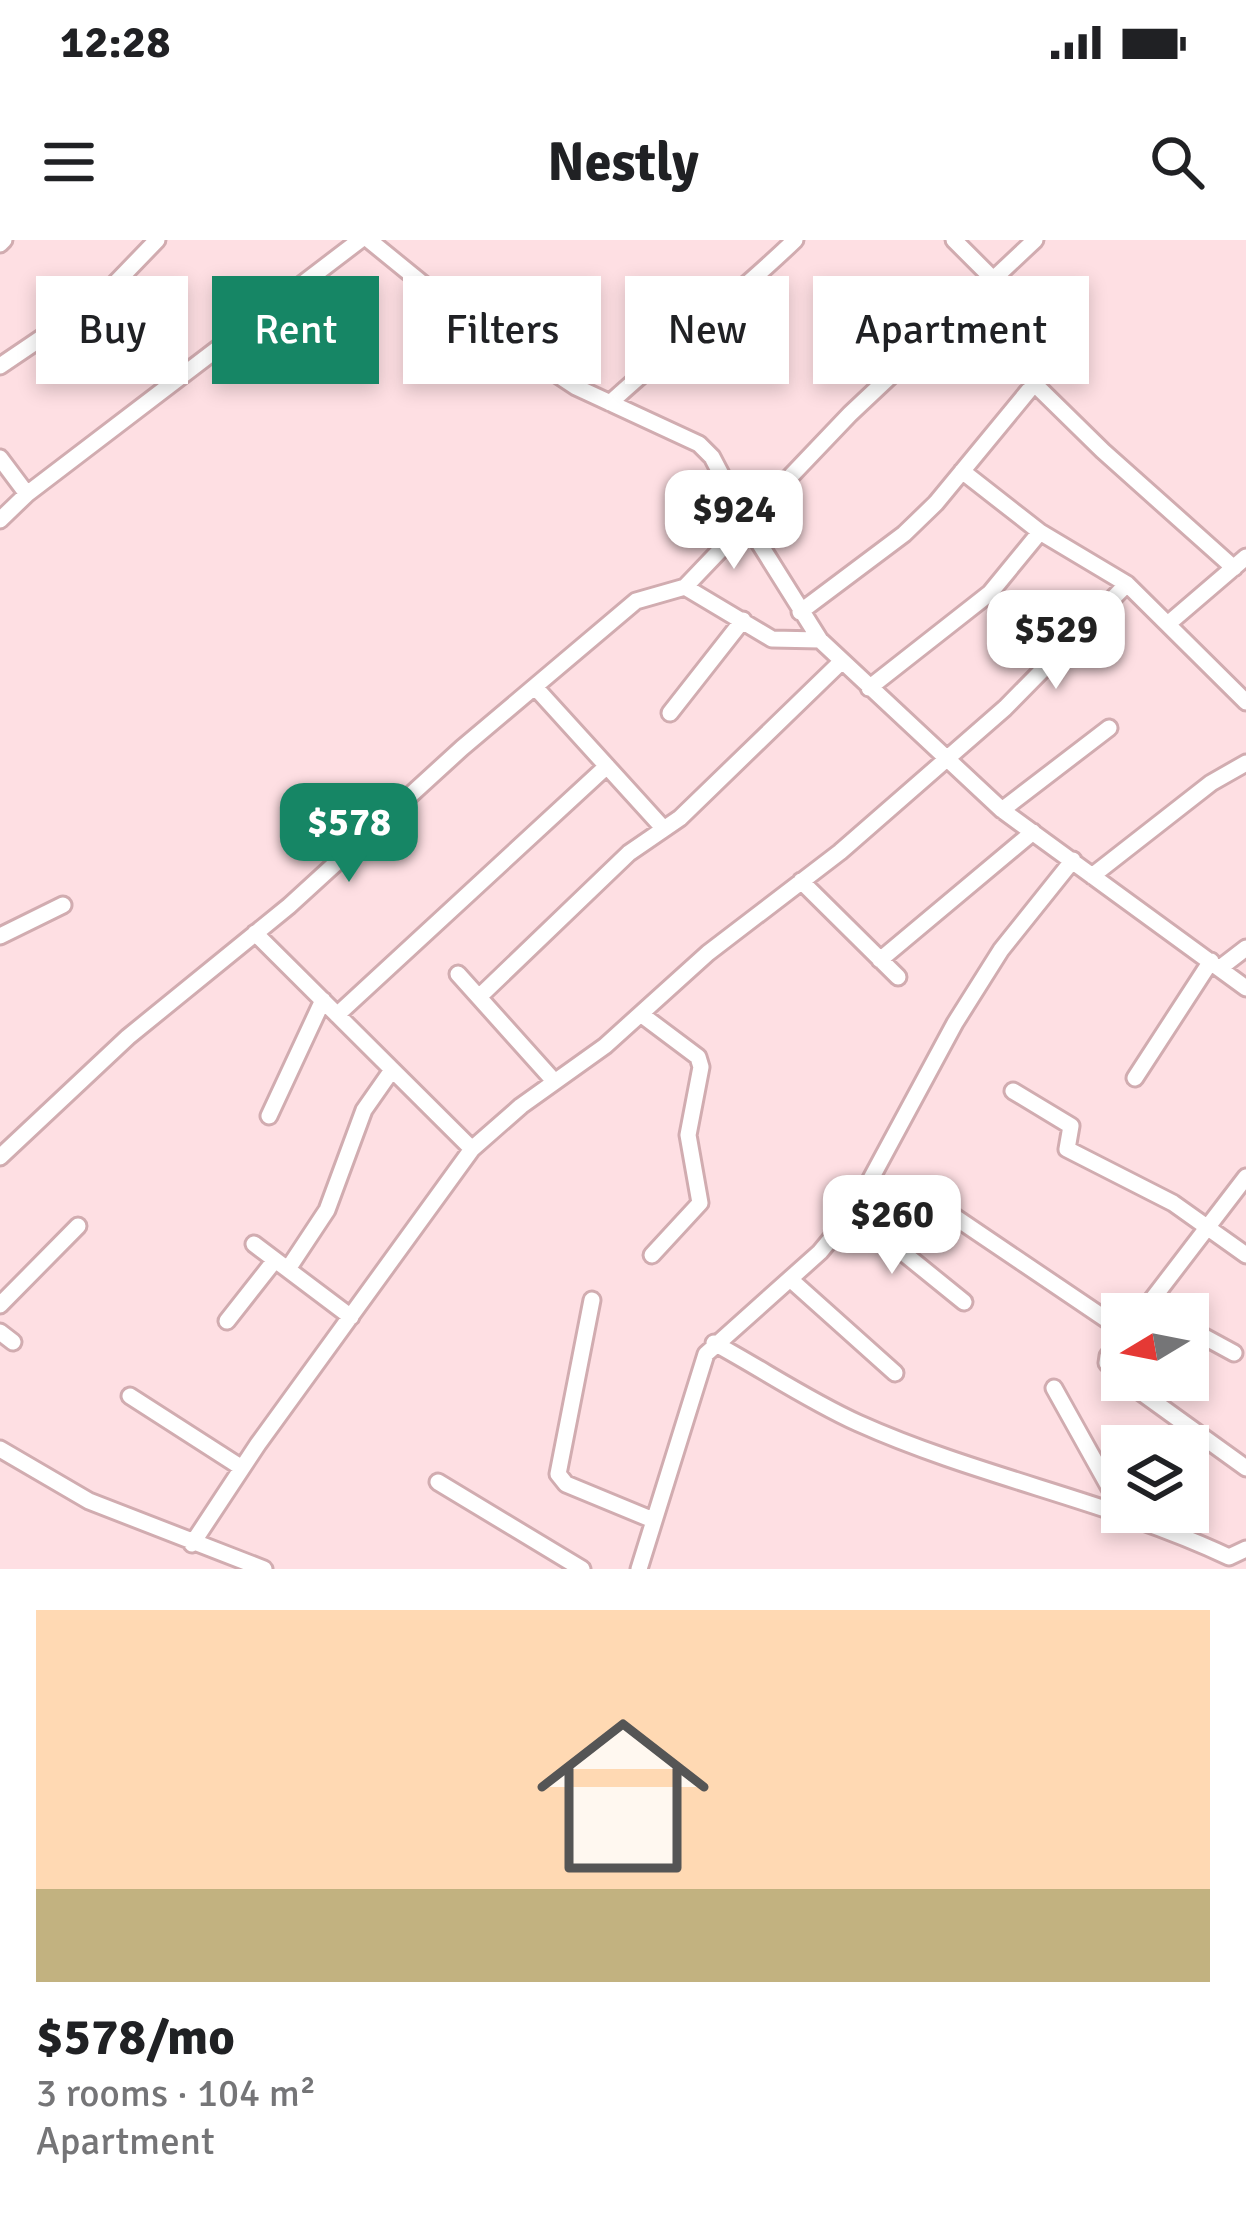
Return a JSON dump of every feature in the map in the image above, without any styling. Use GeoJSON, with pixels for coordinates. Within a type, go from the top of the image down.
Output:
{"type":"FeatureCollection","features":[{"type":"Feature","properties":{"kind":"street"},"geometry":{"type":"LineString","coordinates":[[0,366],[102,297],[158,240]]}},
{"type":"Feature","properties":{"kind":"street"},"geometry":{"type":"LineString","coordinates":[[0,520],[27,494],[364,240],[434,293],[576,387],[699,444],[712,457],[746,522],[820,640],[1002,810],[1246,988]]}},
{"type":"Feature","properties":{"kind":"street"},"geometry":{"type":"LineString","coordinates":[[610,403],[795,240]]}},
{"type":"Feature","properties":{"kind":"street"},"geometry":{"type":"LineString","coordinates":[[954,240],[990,276]]}},
{"type":"Feature","properties":{"kind":"street"},"geometry":{"type":"LineString","coordinates":[[996,276],[1035,240]]}},
{"type":"Feature","properties":{"kind":"street"},"geometry":{"type":"LineString","coordinates":[[0,1157],[128,1037],[255,933],[636,601],[685,587],[882,384]]}},
{"type":"Feature","properties":{"kind":"street"},"geometry":{"type":"LineString","coordinates":[[800,612],[904,534],[1034,384],[1102,451],[1240,562],[1169,622]]}},
{"type":"Feature","properties":{"kind":"street"},"geometry":{"type":"LineString","coordinates":[[0,458],[27,494]]}},
{"type":"Feature","properties":{"kind":"street"},"geometry":{"type":"LineString","coordinates":[[962,471],[1040,532],[1126,584],[1246,702]]}},
{"type":"Feature","properties":{"kind":"street"},"geometry":{"type":"LineString","coordinates":[[869,688],[991,593],[1040,532]]}},
{"type":"Feature","properties":{"kind":"street"},"geometry":{"type":"LineString","coordinates":[[192,1544],[472,1149],[643,1015],[708,953],[840,852],[1005,707],[1126,584]]}},
{"type":"Feature","properties":{"kind":"street"},"geometry":{"type":"LineString","coordinates":[[685,587],[776,640],[820,640]]}},
{"type":"Feature","properties":{"kind":"street"},"geometry":{"type":"LineString","coordinates":[[670,713],[743,620]]}},
{"type":"Feature","properties":{"kind":"street"},"geometry":{"type":"LineString","coordinates":[[479,997],[629,853],[664,830],[842,661]]}},
{"type":"Feature","properties":{"kind":"street"},"geometry":{"type":"LineString","coordinates":[[535,687],[664,830]]}},
{"type":"Feature","properties":{"kind":"street"},"geometry":{"type":"LineString","coordinates":[[1002,810],[1109,728]]}},
{"type":"Feature","properties":{"kind":"street"},"geometry":{"type":"LineString","coordinates":[[1092,876],[1211,783],[1246,763]]}},
{"type":"Feature","properties":{"kind":"street"},"geometry":{"type":"LineString","coordinates":[[337,1015],[607,766]]}},
{"type":"Feature","properties":{"kind":"street"},"geometry":{"type":"LineString","coordinates":[[880,960],[1033,832]]}},
{"type":"Feature","properties":{"kind":"street"},"geometry":{"type":"LineString","coordinates":[[639,1569],[706,1354],[790,1279],[853,1212],[978,986],[1073,860]]}},
{"type":"Feature","properties":{"kind":"street"},"geometry":{"type":"LineString","coordinates":[[801,880],[898,977]]}},
{"type":"Feature","properties":{"kind":"street"},"geometry":{"type":"LineString","coordinates":[[0,937],[63,905]]}},
{"type":"Feature","properties":{"kind":"street"},"geometry":{"type":"LineString","coordinates":[[255,933],[472,1149]]}},
{"type":"Feature","properties":{"kind":"street"},"geometry":{"type":"LineString","coordinates":[[1136,1078],[1215,965],[1246,948]]}},
{"type":"Feature","properties":{"kind":"street"},"geometry":{"type":"LineString","coordinates":[[458,974],[554,1081]]}},
{"type":"Feature","properties":{"kind":"street"},"geometry":{"type":"LineString","coordinates":[[269,1116],[323,1000]]}},
{"type":"Feature","properties":{"kind":"street"},"geometry":{"type":"LineString","coordinates":[[643,1015],[698,1057],[700,1067],[688,1135],[700,1203],[652,1255]]}},
{"type":"Feature","properties":{"kind":"street"},"geometry":{"type":"LineString","coordinates":[[226,1321],[282,1265],[327,1210],[364,1110],[392,1070]]}},
{"type":"Feature","properties":{"kind":"street"},"geometry":{"type":"LineString","coordinates":[[1013,1091],[1068,1123],[1072,1128],[1067,1149],[1156,1193],[1246,1255]]}},
{"type":"Feature","properties":{"kind":"street"},"geometry":{"type":"LineString","coordinates":[[1163,1293],[1246,1178]]}},
{"type":"Feature","properties":{"kind":"street"},"geometry":{"type":"LineString","coordinates":[[946,1211],[1101,1319]]}},
{"type":"Feature","properties":{"kind":"street"},"geometry":{"type":"LineString","coordinates":[[853,1212],[964,1302]]}},
{"type":"Feature","properties":{"kind":"street"},"geometry":{"type":"LineString","coordinates":[[0,1305],[78,1226]]}},
{"type":"Feature","properties":{"kind":"street"},"geometry":{"type":"LineString","coordinates":[[254,1244],[351,1317]]}},
{"type":"Feature","properties":{"kind":"street"},"geometry":{"type":"LineString","coordinates":[[790,1279],[895,1373]]}},
{"type":"Feature","properties":{"kind":"street"},"geometry":{"type":"LineString","coordinates":[[592,1300],[558,1474],[566,1484],[653,1520]]}},
{"type":"Feature","properties":{"kind":"street"},"geometry":{"type":"LineString","coordinates":[[1209,1339],[1234,1353]]}},
{"type":"Feature","properties":{"kind":"street"},"geometry":{"type":"LineString","coordinates":[[714,1343],[856,1422],[1101,1505]]}},
{"type":"Feature","properties":{"kind":"street"},"geometry":{"type":"LineString","coordinates":[[1054,1388],[1101,1471]]}},
{"type":"Feature","properties":{"kind":"street"},"geometry":{"type":"LineString","coordinates":[[130,1396],[242,1468]]}},
{"type":"Feature","properties":{"kind":"street"},"geometry":{"type":"LineString","coordinates":[[1153,1401],[1246,1468]]}},
{"type":"Feature","properties":{"kind":"street"},"geometry":{"type":"LineString","coordinates":[[0,1449],[89,1502],[264,1569]]}},
{"type":"Feature","properties":{"kind":"street"},"geometry":{"type":"LineString","coordinates":[[439,1482],[582,1569]]}},
{"type":"Feature","properties":{"kind":"street"},"geometry":{"type":"LineString","coordinates":[[1173,1533],[1228,1557],[1246,1549]]}}]}
